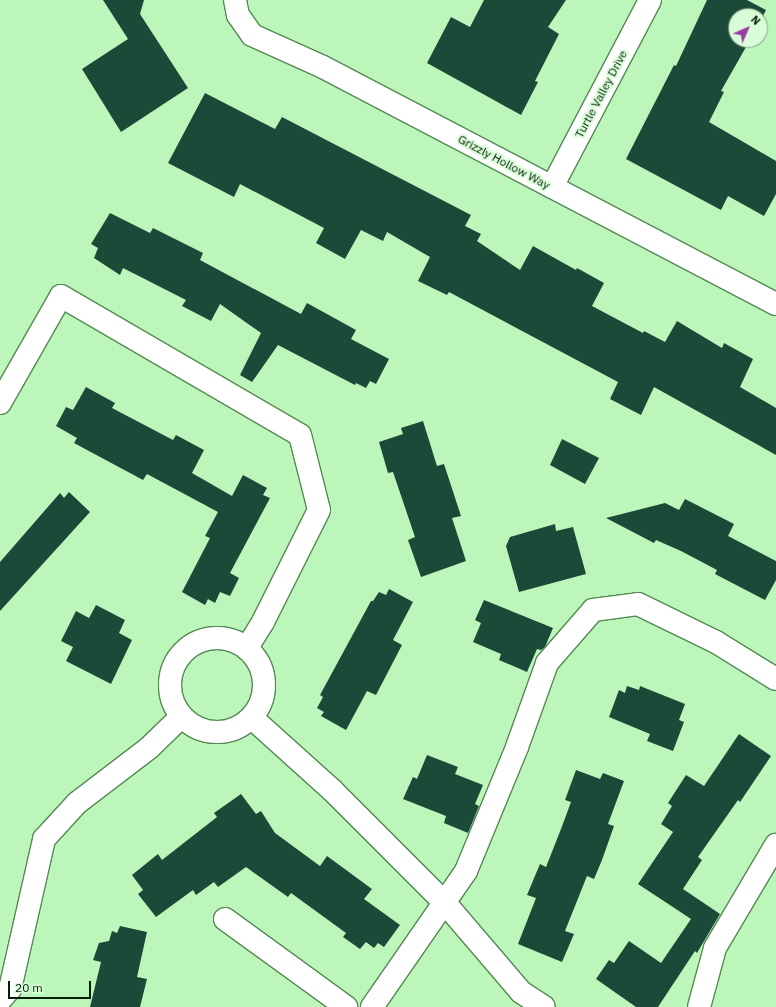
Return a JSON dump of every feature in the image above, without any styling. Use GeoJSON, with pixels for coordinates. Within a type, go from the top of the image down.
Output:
{"type":"FeatureCollection","features":[{"type":"Feature","properties":{"kind":"street","name":"Turtle Valley Drive"},"geometry":{"type":"LineString","coordinates":[[552,187],[650,0]]}},
{"type":"Feature","properties":{"kind":"street","name":"Grizzly Hollow Way"},"geometry":{"type":"LineString","coordinates":[[237,7],[252,35],[323,67],[776,304]]}},
{"type":"Feature","properties":{"kind":"street"},"geometry":{"type":"LineString","coordinates":[[0,403],[61,296],[300,435],[319,510],[263,622],[246,648]]}},
{"type":"Feature","properties":{"kind":"street"},"geometry":{"type":"LineString","coordinates":[[372,1007],[466,871],[517,746],[547,663],[593,610],[638,604],[716,642],[776,679]]}},
{"type":"Feature","properties":{"kind":"street"},"geometry":{"type":"LineString","coordinates":[[218,638],[233,641],[246,648],[257,660],[263,674],[264,690],[260,705],[252,718],[240,728],[225,732],[209,732],[194,727],[182,717],[173,704],[170,689],[171,673],[178,659],[188,647],[202,640],[218,638]]}},
{"type":"Feature","properties":{"kind":"street"},"geometry":{"type":"LineString","coordinates":[[0,1000],[10,989],[44,839],[77,803],[149,748],[182,717]]}},
{"type":"Feature","properties":{"kind":"street"},"geometry":{"type":"LineString","coordinates":[[252,718],[332,790],[445,903],[521,992],[544,1007]]}},
{"type":"Feature","properties":{"kind":"street"},"geometry":{"type":"LineString","coordinates":[[699,1007],[715,948],[776,844]]}},
{"type":"Feature","properties":{"kind":"street"},"geometry":{"type":"LineString","coordinates":[[225,918],[346,1007]]}},
{"type":"Feature","properties":{"kind":"building"},"geometry":{"type":"Polygon","coordinates":[[[103,0],[144,0],[140,14],[188,88],[121,132],[82,69],[128,39],[103,0]]]}},
{"type":"Feature","properties":{"kind":"building"},"geometry":{"type":"Polygon","coordinates":[[[484,0],[566,0],[548,27],[559,34],[535,81],[538,82],[521,115],[427,63],[451,17],[470,27],[484,0]]]}},
{"type":"Feature","properties":{"kind":"building"},"geometry":{"type":"Polygon","coordinates":[[[707,0],[747,0],[762,8],[728,8],[728,48],[745,48],[721,91],[724,92],[709,122],[776,161],[776,194],[764,216],[728,196],[721,210],[626,159],[674,65],[676,66],[707,0]]]}},
{"type":"Feature","properties":{"kind":"building"},"geometry":{"type":"Polygon","coordinates":[[[205,93],[275,129],[282,117],[471,215],[465,226],[481,234],[477,241],[520,270],[533,246],[576,270],[577,268],[604,283],[592,306],[643,333],[644,331],[665,342],[677,321],[722,348],[724,343],[753,359],[740,387],[776,408],[776,455],[654,387],[641,415],[610,399],[618,382],[449,292],[447,295],[418,281],[430,257],[387,232],[383,241],[361,230],[345,259],[316,243],[324,228],[240,184],[234,197],[168,163],[205,93]]]}},
{"type":"Feature","properties":{"kind":"building"},"geometry":{"type":"Polygon","coordinates":[[[110,213],[150,233],[153,228],[203,253],[200,260],[301,314],[307,303],[356,330],[351,339],[389,359],[376,384],[370,381],[366,388],[356,383],[355,385],[278,345],[252,382],[240,375],[261,333],[220,304],[211,321],[182,306],[186,300],[123,268],[120,275],[94,258],[98,248],[91,244],[110,213]]]}},
{"type":"Feature","properties":{"kind":"building"},"geometry":{"type":"Polygon","coordinates":[[[86,387],[115,403],[112,408],[173,440],[176,435],[204,450],[192,473],[232,496],[243,475],[267,488],[263,495],[270,498],[230,573],[239,578],[230,596],[220,592],[215,603],[208,599],[205,605],[182,592],[210,538],[205,536],[218,512],[147,474],[143,480],[74,443],[77,438],[56,426],[66,407],[73,410],[86,387]]]}},
{"type":"Feature","properties":{"kind":"building"},"geometry":{"type":"Polygon","coordinates":[[[423,421],[437,466],[444,464],[461,516],[452,518],[466,561],[421,577],[408,540],[415,537],[393,472],[388,473],[379,442],[403,434],[401,428],[423,421]]]}},
{"type":"Feature","properties":{"kind":"building"},"geometry":{"type":"Polygon","coordinates":[[[562,439],[599,458],[585,484],[550,465],[562,439]]]}},
{"type":"Feature","properties":{"kind":"building"},"geometry":{"type":"Polygon","coordinates":[[[69,492],[90,512],[0,611],[0,562],[60,493],[64,498],[69,492]]]}},
{"type":"Feature","properties":{"kind":"building"},"geometry":{"type":"Polygon","coordinates":[[[685,499],[734,524],[728,536],[776,561],[776,580],[765,600],[715,574],[717,570],[681,551],[656,540],[654,543],[606,518],[665,503],[679,510],[685,499]]]}},
{"type":"Feature","properties":{"kind":"building"},"geometry":{"type":"Polygon","coordinates":[[[555,524],[556,531],[573,527],[586,574],[519,592],[506,546],[510,537],[555,524]]]}},
{"type":"Feature","properties":{"kind":"building"},"geometry":{"type":"Polygon","coordinates":[[[389,589],[413,602],[393,640],[402,645],[376,695],[367,691],[346,730],[321,716],[324,712],[317,708],[323,697],[320,695],[371,601],[373,601],[379,592],[386,595],[389,589]]]}},
{"type":"Feature","properties":{"kind":"building"},"geometry":{"type":"Polygon","coordinates":[[[484,600],[553,628],[545,647],[541,650],[537,649],[527,672],[499,660],[501,654],[473,642],[481,623],[475,620],[484,600]]]}},
{"type":"Feature","properties":{"kind":"building"},"geometry":{"type":"Polygon","coordinates":[[[96,605],[125,620],[119,633],[132,640],[111,684],[66,661],[73,647],[61,641],[76,611],[89,618],[96,605]]]}},
{"type":"Feature","properties":{"kind":"building"},"geometry":{"type":"Polygon","coordinates":[[[627,686],[639,690],[640,686],[685,704],[679,720],[684,722],[673,751],[647,741],[650,734],[609,717],[619,690],[625,693],[627,686]]]}},
{"type":"Feature","properties":{"kind":"building"},"geometry":{"type":"Polygon","coordinates":[[[739,734],[771,756],[740,802],[738,800],[698,857],[702,860],[683,889],[720,914],[697,953],[695,951],[658,1007],[636,1007],[596,979],[609,960],[614,963],[629,941],[661,963],[691,919],[638,884],[673,832],[661,824],[672,806],[668,803],[686,775],[704,786],[739,734]]]}},
{"type":"Feature","properties":{"kind":"building"},"geometry":{"type":"Polygon","coordinates":[[[427,755],[458,767],[455,774],[483,785],[475,804],[479,806],[468,833],[444,823],[446,816],[403,799],[413,777],[417,779],[427,755]]]}},
{"type":"Feature","properties":{"kind":"building"},"geometry":{"type":"Polygon","coordinates":[[[576,770],[600,779],[603,773],[624,781],[608,824],[614,826],[602,860],[594,879],[587,876],[565,931],[574,934],[562,962],[518,944],[536,898],[527,895],[540,864],[546,867],[561,829],[571,802],[565,800],[576,770]]]}},
{"type":"Feature","properties":{"kind":"building"},"geometry":{"type":"Polygon","coordinates":[[[241,794],[256,814],[261,811],[275,833],[320,866],[327,856],[372,889],[364,899],[400,925],[384,947],[378,943],[374,948],[366,942],[360,949],[343,937],[346,933],[291,893],[288,897],[246,867],[218,887],[214,882],[196,895],[193,890],[156,917],[138,894],[143,890],[132,875],[158,854],[162,860],[217,817],[214,813],[241,794]]]}},
{"type":"Feature","properties":{"kind":"building"},"geometry":{"type":"Polygon","coordinates":[[[120,926],[147,932],[137,977],[147,979],[140,1007],[90,1007],[101,962],[93,960],[99,943],[109,941],[112,931],[117,933],[120,926]]]}}]}
